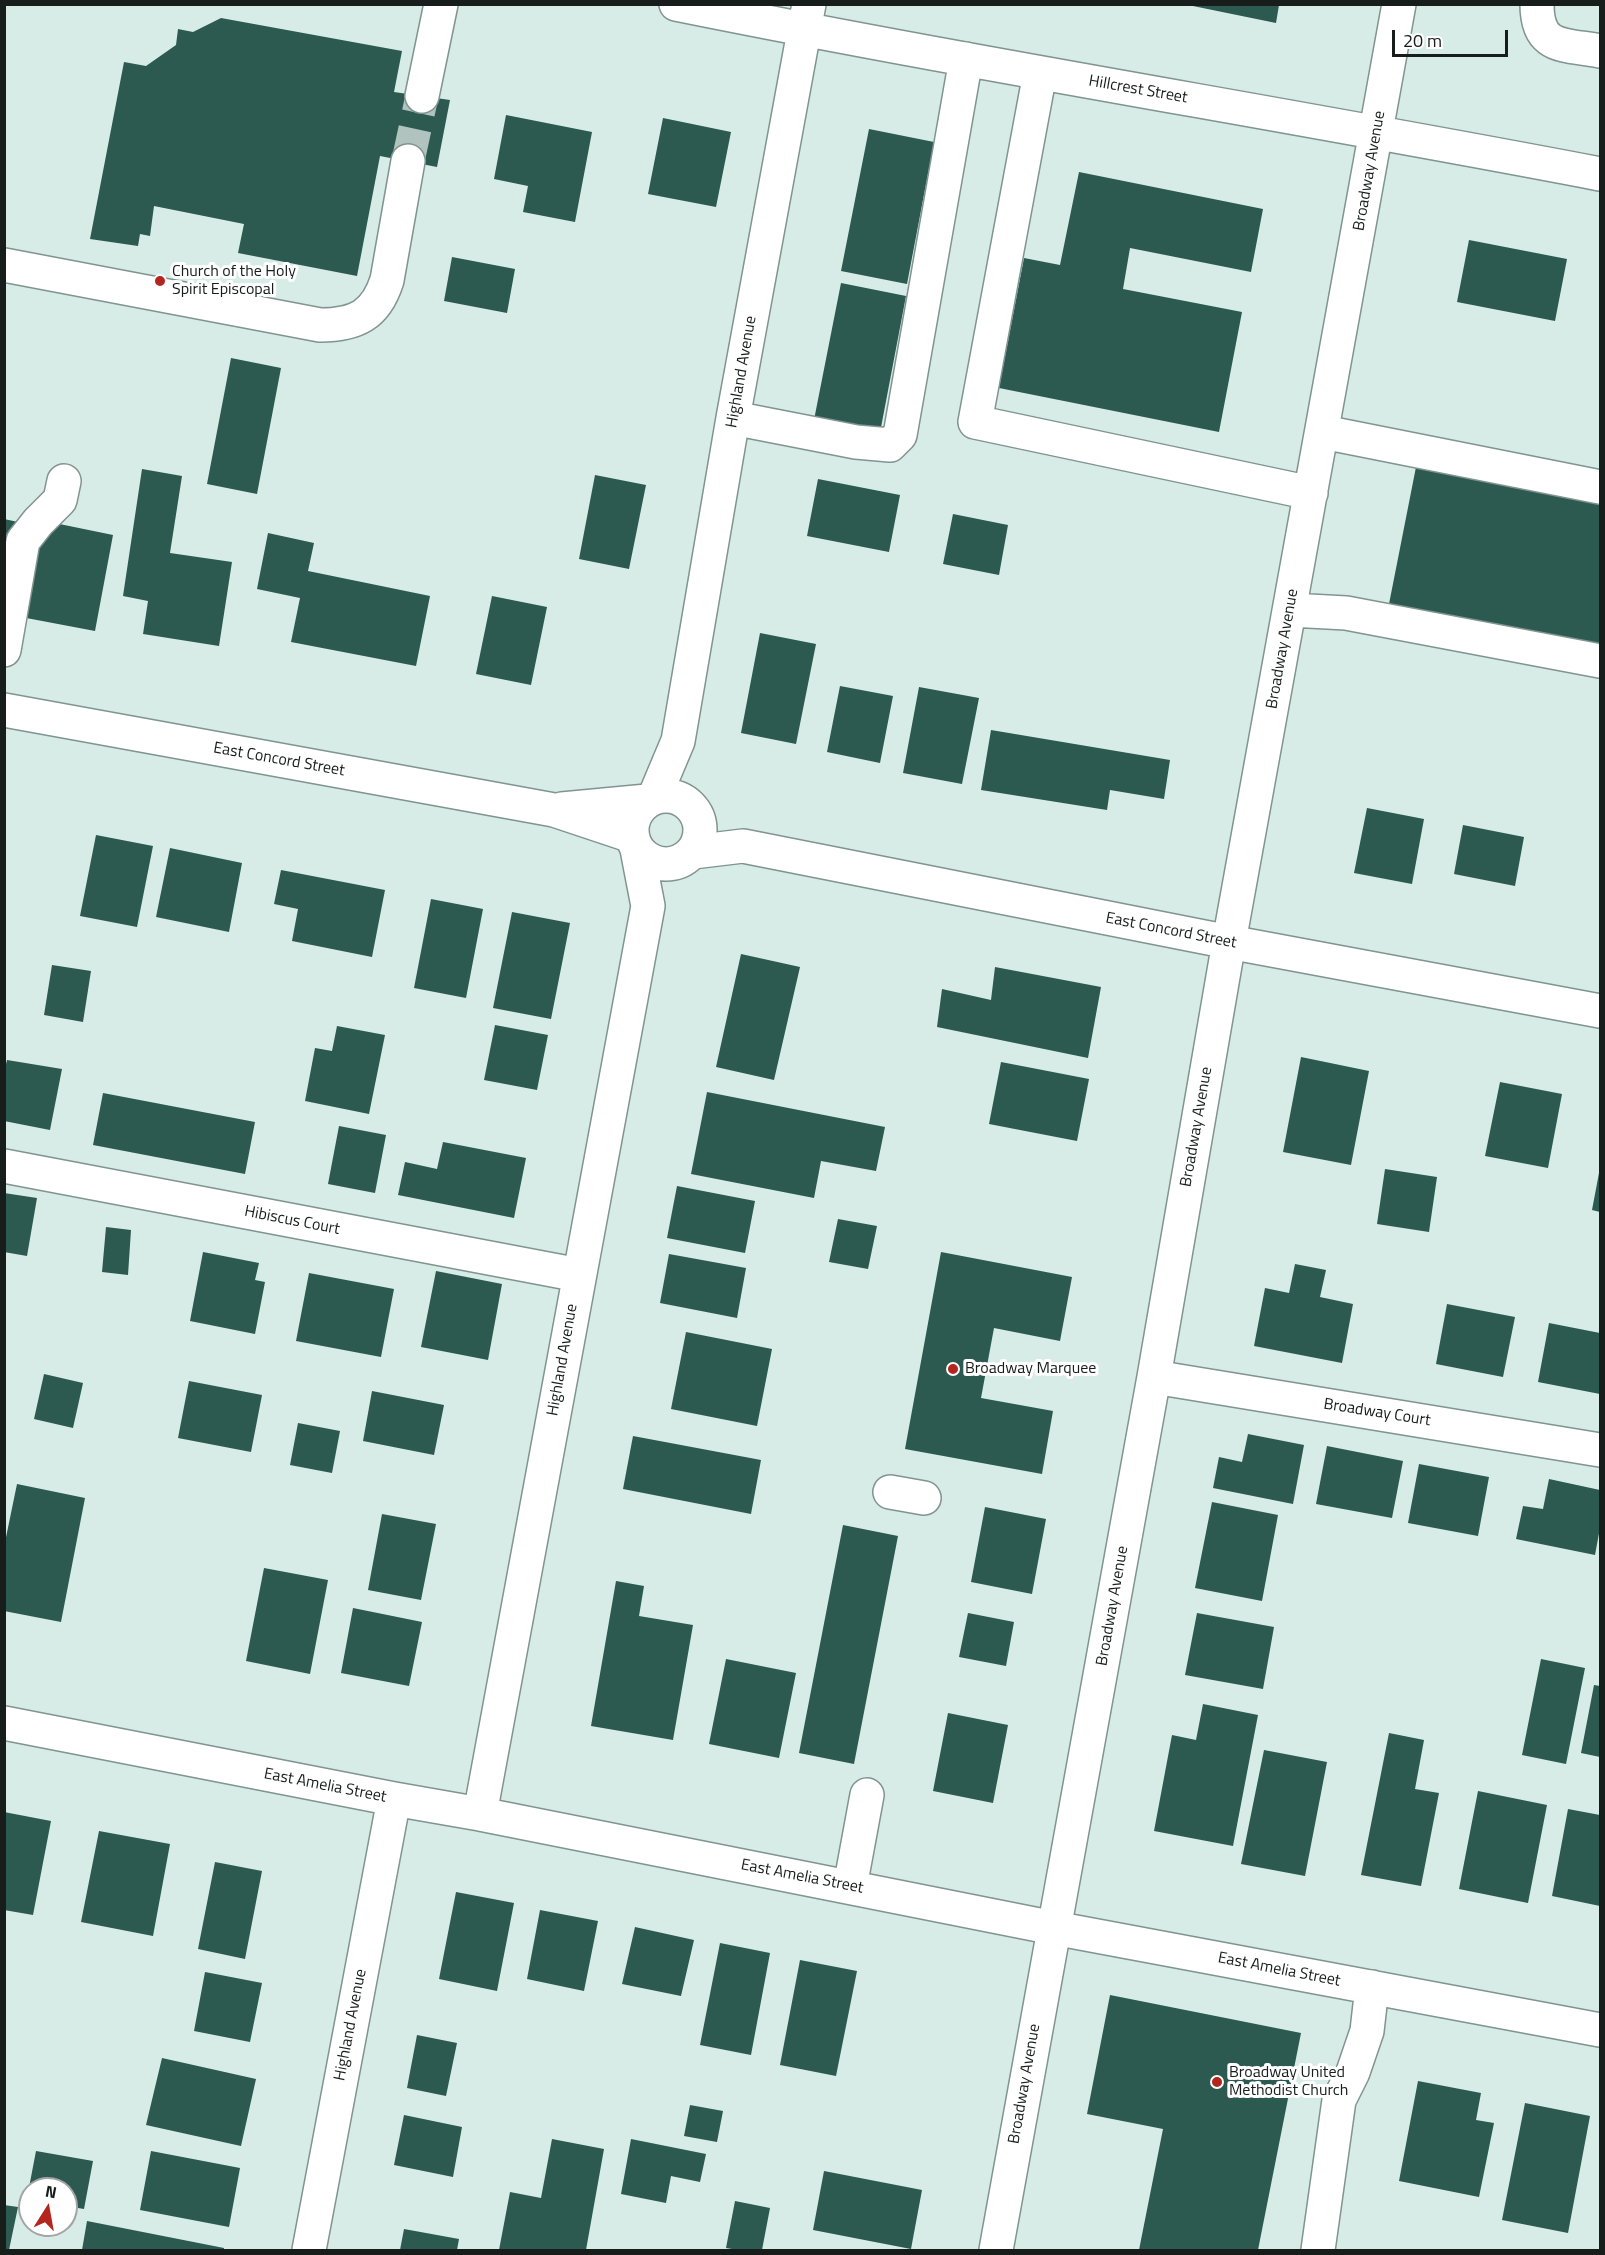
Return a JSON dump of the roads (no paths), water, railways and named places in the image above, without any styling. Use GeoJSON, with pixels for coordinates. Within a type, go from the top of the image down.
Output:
{"type":"FeatureCollection","features":[{"type":"Feature","properties":{"kind":"street"},"geometry":{"type":"LineString","coordinates":[[422,96],[441,4]]}},
{"type":"Feature","properties":{"kind":"street","name":"Hillcrest Street"},"geometry":{"type":"LineString","coordinates":[[676,4],[807,17],[966,59],[1378,131],[1600,174]]}},
{"type":"Feature","properties":{"kind":"street","name":"Broadway Avenue"},"geometry":{"type":"LineString","coordinates":[[996,2250],[1399,4]]}},
{"type":"Feature","properties":{"kind":"street"},"geometry":{"type":"LineString","coordinates":[[1537,4],[1537,19],[1542,33],[1551,42],[1600,51]]}},
{"type":"Feature","properties":{"kind":"street","name":"Highland Avenue"},"geometry":{"type":"LineString","coordinates":[[670,803],[678,741],[733,418],[807,17]]}},
{"type":"Feature","properties":{"kind":"street"},"geometry":{"type":"LineString","coordinates":[[733,418],[856,442],[890,445],[900,435],[966,59]]}},
{"type":"Feature","properties":{"kind":"street"},"geometry":{"type":"LineString","coordinates":[[1040,73],[975,422],[1311,493]]}},
{"type":"Feature","properties":{"kind":"street"},"geometry":{"type":"LineString","coordinates":[[4,265],[320,325],[339,325],[361,318],[382,296],[408,161]]}},
{"type":"Feature","properties":{"kind":"street"},"geometry":{"type":"LineString","coordinates":[[1323,432],[1600,487]]}},
{"type":"Feature","properties":{"kind":"street"},"geometry":{"type":"LineString","coordinates":[[4,650],[23,541],[60,500],[64,481]]}},
{"type":"Feature","properties":{"kind":"street"},"geometry":{"type":"LineString","coordinates":[[1290,610],[1346,613],[1600,661]]}},
{"type":"Feature","properties":{"kind":"street","name":"East Concord Street"},"geometry":{"type":"LineString","coordinates":[[4,710],[554,810],[635,842]]}},
{"type":"Feature","properties":{"kind":"street"},"geometry":{"type":"LineString","coordinates":[[670,803],[699,823],[699,836],[689,855],[672,863],[659,863],[647,858],[635,842],[632,823],[637,810],[670,803]]}},
{"type":"Feature","properties":{"kind":"street","name":"East Concord Street"},"geometry":{"type":"LineString","coordinates":[[554,810],[670,803],[743,846],[1229,942],[1600,1011]]}},
{"type":"Feature","properties":{"kind":"street","name":"Highland Avenue"},"geometry":{"type":"LineString","coordinates":[[480,1814],[648,906],[635,842]]}},
{"type":"Feature","properties":{"kind":"street","name":"East Concord Street"},"geometry":{"type":"LineString","coordinates":[[689,855],[743,846]]}},
{"type":"Feature","properties":{"kind":"street","name":"Highland Avenue"},"geometry":{"type":"LineString","coordinates":[[648,906],[689,855]]}},
{"type":"Feature","properties":{"kind":"street","name":"Hibiscus Court"},"geometry":{"type":"LineString","coordinates":[[4,1166],[579,1275]]}},
{"type":"Feature","properties":{"kind":"street","name":"Broadway Court"},"geometry":{"type":"LineString","coordinates":[[1154,1377],[1600,1450]]}},
{"type":"Feature","properties":{"kind":"street"},"geometry":{"type":"LineString","coordinates":[[890,1492],[924,1498]]}},
{"type":"Feature","properties":{"kind":"street","name":"East Amelia Street"},"geometry":{"type":"LineString","coordinates":[[4,1723],[480,1814],[1054,1928],[1600,2030]]}},
{"type":"Feature","properties":{"kind":"street"},"geometry":{"type":"LineString","coordinates":[[850,1887],[867,1795]]}},
{"type":"Feature","properties":{"kind":"street","name":"Highland Avenue"},"geometry":{"type":"LineString","coordinates":[[309,2250],[394,1799]]}},
{"type":"Feature","properties":{"kind":"street"},"geometry":{"type":"LineString","coordinates":[[1318,2250],[1339,2100],[1353,2072],[1367,2031],[1372,1988]]}},
{"type":"Feature","properties":{"kind":"tunnel"},"geometry":{"type":"LineString","coordinates":[[408,161],[422,96]]}},
{"type":"Feature","properties":{"kind":"place","name":"Church of the Holy Spirit Episcopal"},"geometry":{"type":"Point","coordinates":[160,281]}},
{"type":"Feature","properties":{"kind":"place","name":"Broadway Marquee"},"geometry":{"type":"Point","coordinates":[953,1369]}},
{"type":"Feature","properties":{"kind":"place","name":"Broadway United Methodist Church"},"geometry":{"type":"Point","coordinates":[1217,2082]}}]}
